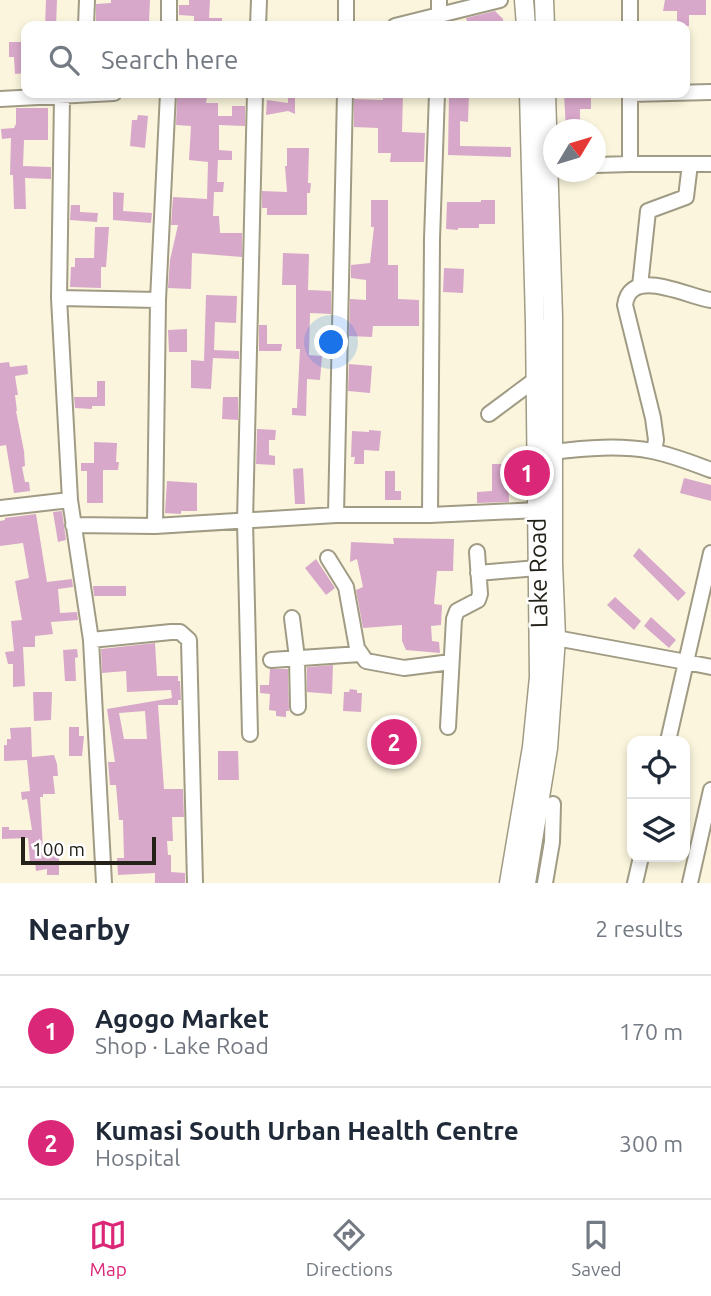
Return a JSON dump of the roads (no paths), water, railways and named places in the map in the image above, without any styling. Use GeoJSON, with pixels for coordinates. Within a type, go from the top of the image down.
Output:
{"type":"FeatureCollection","features":[{"type":"Feature","properties":{"kind":"main road"},"geometry":{"type":"LineString","coordinates":[[524,0],[526,21]]}},
{"type":"Feature","properties":{"kind":"main road"},"geometry":{"type":"LineString","coordinates":[[544,0],[545,21]]}},
{"type":"Feature","properties":{"kind":"main road","name":"Lake Road"},"geometry":{"type":"LineString","coordinates":[[530,98],[543,157]]}},
{"type":"Feature","properties":{"kind":"main road","name":"Lake Road"},"geometry":{"type":"LineString","coordinates":[[546,98],[546,119]]}},
{"type":"Feature","properties":{"kind":"main road","name":"Lake Road"},"geometry":{"type":"LineString","coordinates":[[509,883],[536,719],[539,677],[536,379],[544,182]]}},
{"type":"Feature","properties":{"kind":"main road","name":"Lake Road"},"geometry":{"type":"LineString","coordinates":[[526,883],[548,748],[556,638],[552,453],[553,317],[546,182]]}},
{"type":"Feature","properties":{"kind":"street"},"geometry":{"type":"LineString","coordinates":[[86,21],[87,0]]}},
{"type":"Feature","properties":{"kind":"street"},"geometry":{"type":"LineString","coordinates":[[169,0],[169,21]]}},
{"type":"Feature","properties":{"kind":"street"},"geometry":{"type":"LineString","coordinates":[[258,21],[259,0]]}},
{"type":"Feature","properties":{"kind":"street"},"geometry":{"type":"LineString","coordinates":[[346,0],[346,21]]}},
{"type":"Feature","properties":{"kind":"street"},"geometry":{"type":"LineString","coordinates":[[412,21],[500,0]]}},
{"type":"Feature","properties":{"kind":"street"},"geometry":{"type":"LineString","coordinates":[[630,0],[630,21]]}},
{"type":"Feature","properties":{"kind":"street"},"geometry":{"type":"LineString","coordinates":[[690,92],[711,92]]}},
{"type":"Feature","properties":{"kind":"street"},"geometry":{"type":"LineString","coordinates":[[0,100],[41,98]]}},
{"type":"Feature","properties":{"kind":"street"},"geometry":{"type":"LineString","coordinates":[[62,98],[59,298],[70,500],[91,640],[104,883]]}},
{"type":"Feature","properties":{"kind":"street"},"geometry":{"type":"LineString","coordinates":[[155,526],[158,300],[168,98]]}},
{"type":"Feature","properties":{"kind":"street"},"geometry":{"type":"LineString","coordinates":[[250,734],[245,521],[255,98]]}},
{"type":"Feature","properties":{"kind":"street"},"geometry":{"type":"LineString","coordinates":[[336,515],[345,98]]}},
{"type":"Feature","properties":{"kind":"street"},"geometry":{"type":"LineString","coordinates":[[430,515],[432,239],[437,98]]}},
{"type":"Feature","properties":{"kind":"street"},"geometry":{"type":"LineString","coordinates":[[630,98],[630,164]]}},
{"type":"Feature","properties":{"kind":"street"},"geometry":{"type":"LineString","coordinates":[[640,286],[648,211],[686,197],[690,164]]}},
{"type":"Feature","properties":{"kind":"street"},"geometry":{"type":"LineString","coordinates":[[606,165],[711,164]]}},
{"type":"Feature","properties":{"kind":"street"},"geometry":{"type":"LineString","coordinates":[[654,452],[656,440],[653,418],[625,304],[628,293],[640,286],[668,286],[696,298],[711,300]]}},
{"type":"Feature","properties":{"kind":"street"},"geometry":{"type":"LineString","coordinates":[[59,298],[158,300]]}},
{"type":"Feature","properties":{"kind":"street"},"geometry":{"type":"LineString","coordinates":[[489,414],[536,379]]}},
{"type":"Feature","properties":{"kind":"street"},"geometry":{"type":"LineString","coordinates":[[552,453],[592,447],[654,452],[711,470]]}},
{"type":"Feature","properties":{"kind":"street"},"geometry":{"type":"LineString","coordinates":[[0,508],[70,500]]}},
{"type":"Feature","properties":{"kind":"street"},"geometry":{"type":"LineString","coordinates":[[74,525],[155,526],[336,515],[430,515],[538,510]]}},
{"type":"Feature","properties":{"kind":"street"},"geometry":{"type":"LineString","coordinates":[[448,727],[455,614],[478,600],[480,594],[477,552]]}},
{"type":"Feature","properties":{"kind":"street"},"geometry":{"type":"LineString","coordinates":[[669,736],[711,553]]}},
{"type":"Feature","properties":{"kind":"street"},"geometry":{"type":"LineString","coordinates":[[328,558],[347,592],[356,648],[366,661],[404,668],[451,662]]}},
{"type":"Feature","properties":{"kind":"street"},"geometry":{"type":"LineString","coordinates":[[478,573],[537,568]]}},
{"type":"Feature","properties":{"kind":"street"},"geometry":{"type":"LineString","coordinates":[[292,618],[297,658],[298,707]]}},
{"type":"Feature","properties":{"kind":"street"},"geometry":{"type":"LineString","coordinates":[[91,640],[171,632],[184,634],[189,640],[195,883]]}},
{"type":"Feature","properties":{"kind":"street"},"geometry":{"type":"LineString","coordinates":[[556,638],[711,667]]}},
{"type":"Feature","properties":{"kind":"street"},"geometry":{"type":"LineString","coordinates":[[271,660],[360,654]]}},
{"type":"Feature","properties":{"kind":"street"},"geometry":{"type":"LineString","coordinates":[[690,883],[711,790]]}},
{"type":"Feature","properties":{"kind":"street"},"geometry":{"type":"LineString","coordinates":[[545,883],[552,842],[554,804]]}},
{"type":"Feature","properties":{"kind":"street"},"geometry":{"type":"LineString","coordinates":[[635,883],[640,862]]}},
{"type":"Feature","properties":{"kind":"place","name":"Agogo Market"},"geometry":{"type":"Point","coordinates":[527,473]}},
{"type":"Feature","properties":{"kind":"place","name":"Kumasi South Urban Health Centre"},"geometry":{"type":"Point","coordinates":[394,742]}}]}
